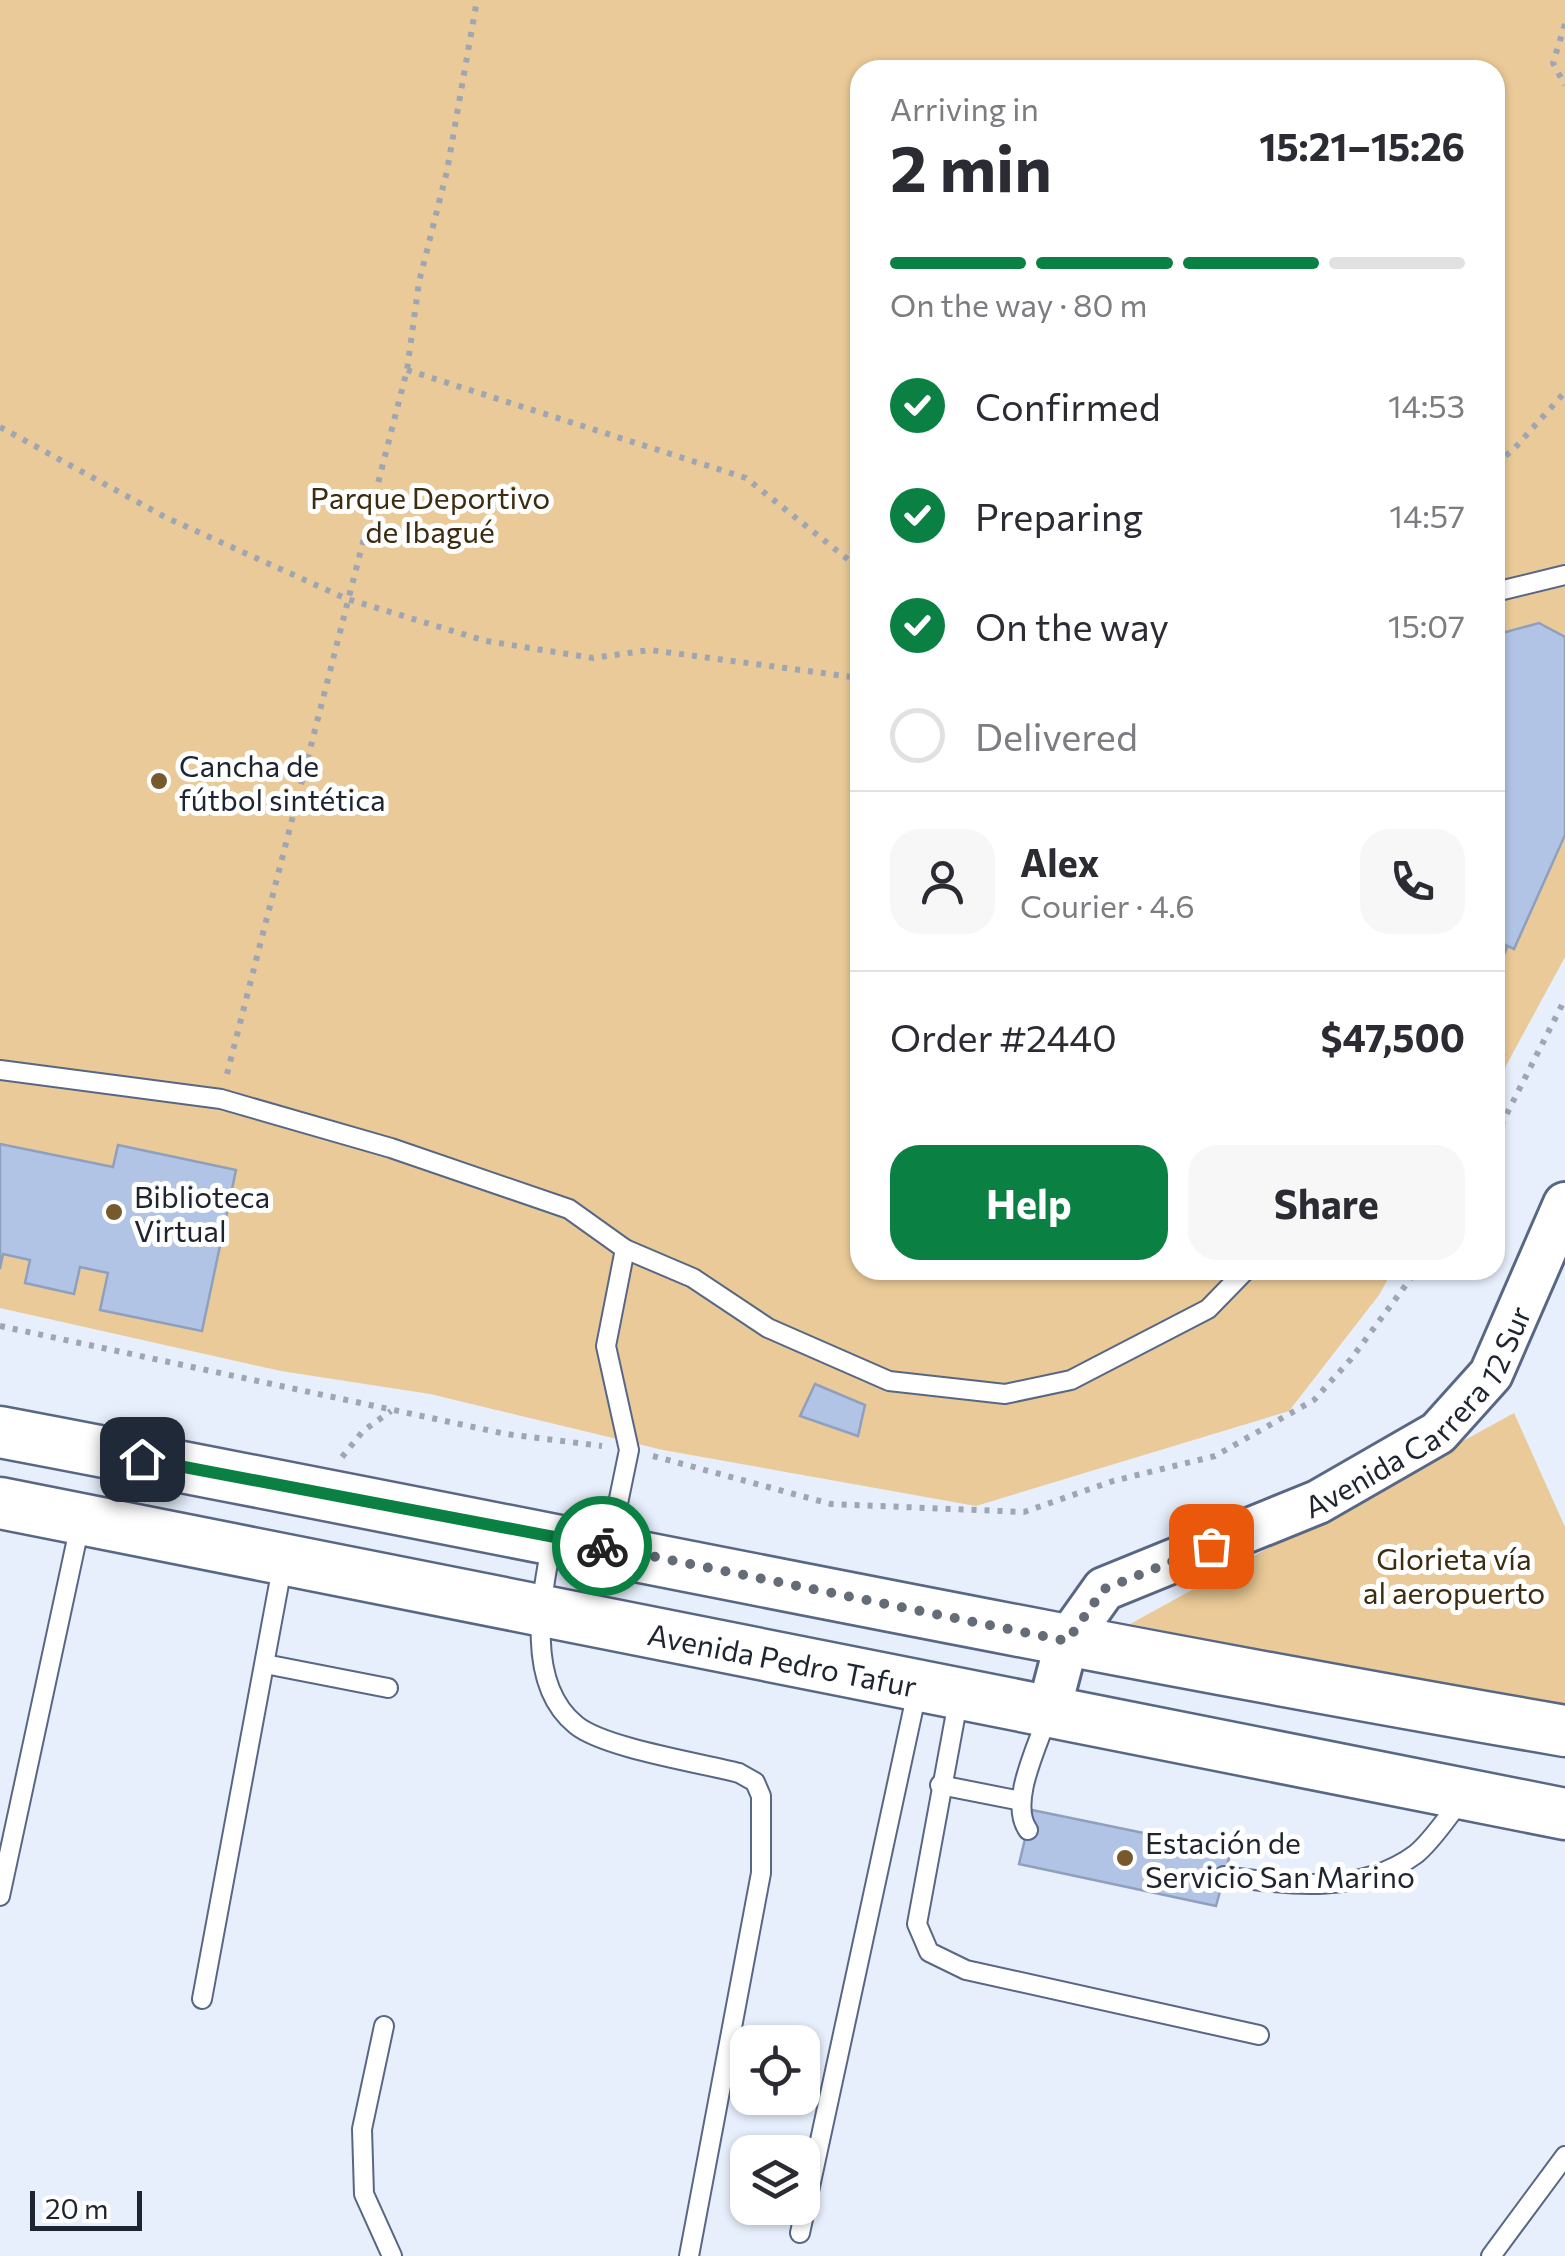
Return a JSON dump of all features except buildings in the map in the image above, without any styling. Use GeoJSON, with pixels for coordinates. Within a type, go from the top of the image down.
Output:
{"type":"FeatureCollection","features":[{"type":"Feature","properties":{"kind":"main road"},"geometry":{"type":"LineString","coordinates":[[0,1432],[609,1547],[1067,1641],[1565,1730]]}},
{"type":"Feature","properties":{"kind":"main road","name":"Avenida Pedro Tafur"},"geometry":{"type":"LineString","coordinates":[[0,1503],[1464,1797],[1565,1814]]}},
{"type":"Feature","properties":{"kind":"street","name":"Avenida Carrera 12 Sur"},"geometry":{"type":"LineString","coordinates":[[1048,1713],[1067,1641],[1104,1589],[1318,1502],[1438,1433],[1491,1374],[1565,1204]]}},
{"type":"Feature","properties":{"kind":"lane"},"geometry":{"type":"LineString","coordinates":[[1505,590],[1565,576]]}},
{"type":"Feature","properties":{"kind":"lane"},"geometry":{"type":"LineString","coordinates":[[0,1070],[221,1100],[391,1148],[568,1209],[624,1249],[693,1278],[768,1328],[889,1382],[1005,1394],[1070,1380],[1208,1309],[1236,1280]]}},
{"type":"Feature","properties":{"kind":"lane"},"geometry":{"type":"LineString","coordinates":[[609,1547],[628,1450],[606,1346],[624,1249]]}},
{"type":"Feature","properties":{"kind":"lane"},"geometry":{"type":"LineString","coordinates":[[0,1896],[81,1519]]}},
{"type":"Feature","properties":{"kind":"lane"},"geometry":{"type":"LineString","coordinates":[[552,1537],[538,1611],[547,1674],[559,1708],[578,1728],[740,1773],[755,1782],[762,1796],[761,1873],[689,2256]]}},
{"type":"Feature","properties":{"kind":"lane"},"geometry":{"type":"LineString","coordinates":[[202,1999],[283,1560]]}},
{"type":"Feature","properties":{"kind":"lane"},"geometry":{"type":"LineString","coordinates":[[265,1664],[388,1688]]}},
{"type":"Feature","properties":{"kind":"lane"},"geometry":{"type":"LineString","coordinates":[[938,1691],[940,1785],[917,1924],[929,1952],[966,1970],[1259,2035]]}},
{"type":"Feature","properties":{"kind":"lane"},"geometry":{"type":"LineString","coordinates":[[800,2233],[938,1691]]}},
{"type":"Feature","properties":{"kind":"lane"},"geometry":{"type":"LineString","coordinates":[[1028,1830],[1022,1822],[1021,1801],[1048,1713]]}},
{"type":"Feature","properties":{"kind":"lane"},"geometry":{"type":"LineString","coordinates":[[940,1785],[1021,1801]]}},
{"type":"Feature","properties":{"kind":"lane"},"geometry":{"type":"LineString","coordinates":[[1224,1876],[1294,1886],[1354,1882],[1416,1854],[1464,1797]]}},
{"type":"Feature","properties":{"kind":"lane"},"geometry":{"type":"LineString","coordinates":[[384,2026],[362,2146],[364,2194],[392,2256]]}},
{"type":"Feature","properties":{"kind":"lane"},"geometry":{"type":"LineString","coordinates":[[1491,2256],[1565,2156]]}},
{"type":"Feature","properties":{"kind":"path"},"geometry":{"type":"LineString","coordinates":[[221,1100],[407,370],[418,282],[447,170],[477,0]]}},
{"type":"Feature","properties":{"kind":"path"},"geometry":{"type":"LineString","coordinates":[[1565,24],[1553,63],[1565,85]]}},
{"type":"Feature","properties":{"kind":"path"},"geometry":{"type":"LineString","coordinates":[[407,370],[746,478],[850,565]]}},
{"type":"Feature","properties":{"kind":"path"},"geometry":{"type":"LineString","coordinates":[[1505,455],[1534,430],[1565,392]]}},
{"type":"Feature","properties":{"kind":"path"},"geometry":{"type":"LineString","coordinates":[[0,427],[165,517],[347,599],[486,641],[593,658],[650,650],[850,677]]}},
{"type":"Feature","properties":{"kind":"path"},"geometry":{"type":"LineString","coordinates":[[1505,1117],[1565,999]]}},
{"type":"Feature","properties":{"kind":"path"},"geometry":{"type":"LineString","coordinates":[[0,1326],[506,1434],[628,1450],[831,1504],[1024,1512],[1113,1482],[1215,1456],[1314,1400],[1352,1359],[1410,1280]]}},
{"type":"Feature","properties":{"kind":"path"},"geometry":{"type":"LineString","coordinates":[[321,1492],[363,1431],[392,1410]]}},
{"type":"Feature","properties":{"kind":"green space","name":"Parque Deportivo de Ibagué"},"geometry":{"type":"Polygon","coordinates":[[[0,0],[1565,0],[1565,957],[1505,1068],[1505,60],[850,60],[850,1280],[1387,1280],[1289,1411],[976,1506],[663,1450],[430,1394],[281,1371],[0,1308],[0,0]]]}},
{"type":"Feature","properties":{"kind":"green space","name":"Glorieta vía al aeropuerto"},"geometry":{"type":"Polygon","coordinates":[[[1514,1413],[1565,1527],[1565,1711],[1130,1624],[1514,1413]]]}},
{"type":"Feature","properties":{"kind":"way so far"},"geometry":{"type":"LineString","coordinates":[[602,1546],[1067,1641],[1104,1589],[1211,1546]]}},
{"type":"Feature","properties":{"kind":"place","name":"Cancha de fútbol sintética"},"geometry":{"type":"Point","coordinates":[159,781]}},
{"type":"Feature","properties":{"kind":"place","name":"Biblioteca Virtual"},"geometry":{"type":"Point","coordinates":[114,1212]}},
{"type":"Feature","properties":{"kind":"place","name":"Estación de Servicio San Marino"},"geometry":{"type":"Point","coordinates":[1125,1858]}},
{"type":"Feature","properties":{"kind":"route"},"geometry":{"type":"LineString","coordinates":[[142,1459],[602,1546]]}}]}
